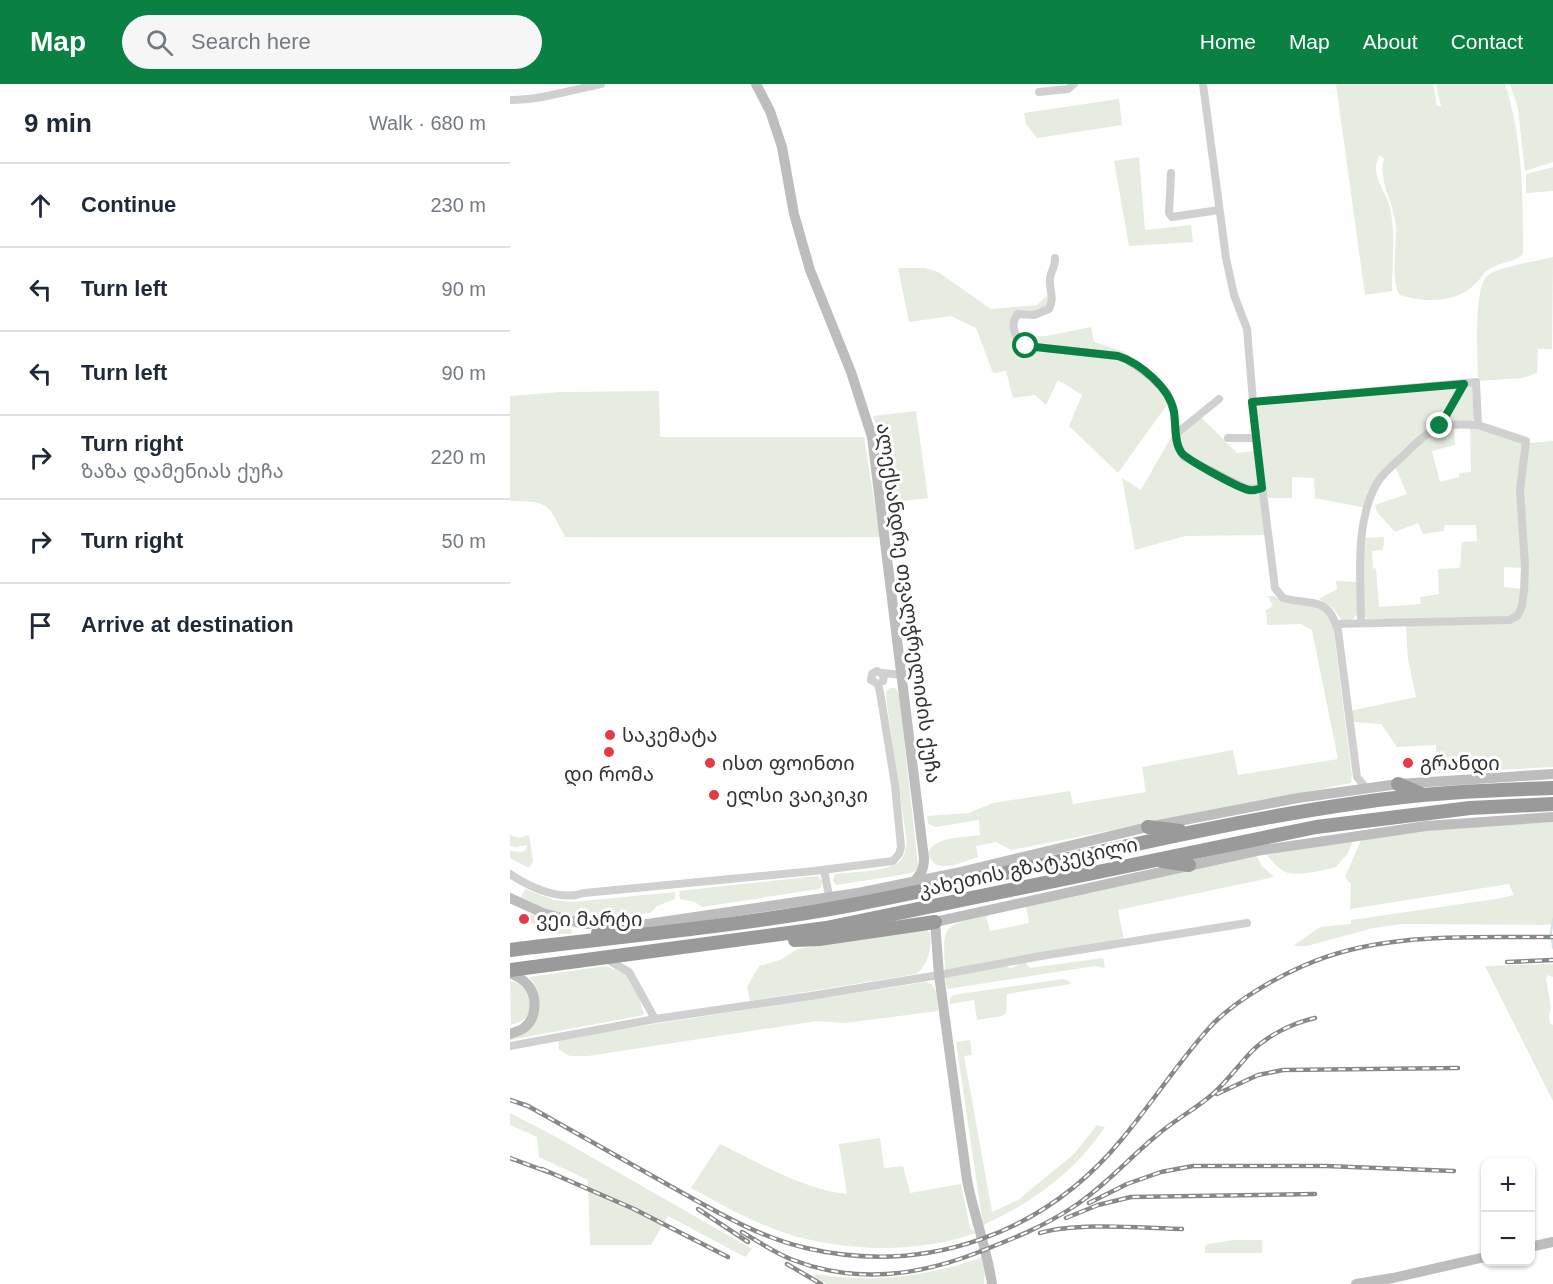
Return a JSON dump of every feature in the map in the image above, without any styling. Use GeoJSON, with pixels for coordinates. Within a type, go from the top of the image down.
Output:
{"type":"FeatureCollection","features":[{"type":"Feature","properties":{"kind":"highway"},"geometry":{"type":"LineString","coordinates":[[1398,784],[1423,795]]}},
{"type":"Feature","properties":{"kind":"highway","name":"კახეთის გზატკეცილი"},"geometry":{"type":"LineString","coordinates":[[510,950],[770,918],[853,905],[1191,832],[1304,811],[1423,795],[1553,788]]}},
{"type":"Feature","properties":{"kind":"highway","name":"კახეთის გზატკეცილი"},"geometry":{"type":"LineString","coordinates":[[510,972],[826,928],[1316,827],[1459,809],[1553,804]]}},
{"type":"Feature","properties":{"kind":"highway"},"geometry":{"type":"LineString","coordinates":[[1148,827],[1191,832]]}},
{"type":"Feature","properties":{"kind":"highway"},"geometry":{"type":"LineString","coordinates":[[1154,860],[1189,865]]}},
{"type":"Feature","properties":{"kind":"highway"},"geometry":{"type":"LineString","coordinates":[[718,943],[819,939],[935,922]]}},
{"type":"Feature","properties":{"kind":"highway"},"geometry":{"type":"LineString","coordinates":[[567,943],[624,924]]}},
{"type":"Feature","properties":{"kind":"street"},"geometry":{"type":"LineString","coordinates":[[510,100],[536,99],[601,84]]}},
{"type":"Feature","properties":{"kind":"street","name":"ალექსანდრე თვალჭრელიძის ქუჩა"},"geometry":{"type":"LineString","coordinates":[[756,84],[770,111],[782,147],[795,214],[810,270],[851,372],[872,437],[924,858]]}},
{"type":"Feature","properties":{"kind":"street"},"geometry":{"type":"LineString","coordinates":[[1039,92],[1068,89],[1074,84]]}},
{"type":"Feature","properties":{"kind":"street"},"geometry":{"type":"LineString","coordinates":[[1203,84],[1234,295],[1247,329],[1252,402],[1274,583],[1278,594],[1292,600],[1322,605],[1332,614],[1336,624],[1357,777],[1352,789]]}},
{"type":"Feature","properties":{"kind":"street"},"geometry":{"type":"LineString","coordinates":[[1171,172],[1169,213],[1172,218],[1220,210]]}},
{"type":"Feature","properties":{"kind":"street"},"geometry":{"type":"LineString","coordinates":[[1055,258],[1056,262],[1050,279],[1053,296],[1049,309],[1034,315],[1018,314],[1012,323],[1017,338],[1026,346],[1125,358],[1151,377],[1167,393],[1174,412],[1179,450],[1184,457],[1247,489],[1262,488]]}},
{"type":"Feature","properties":{"kind":"street"},"geometry":{"type":"LineString","coordinates":[[1252,402],[1476,382],[1478,425]]}},
{"type":"Feature","properties":{"kind":"street"},"geometry":{"type":"LineString","coordinates":[[1361,623],[1362,541],[1369,506],[1377,485],[1384,473],[1419,440],[1440,426],[1464,384]]}},
{"type":"Feature","properties":{"kind":"street"},"geometry":{"type":"LineString","coordinates":[[1177,433],[1219,399]]}},
{"type":"Feature","properties":{"kind":"street"},"geometry":{"type":"LineString","coordinates":[[1336,624],[1510,620],[1518,615],[1524,591],[1525,566],[1520,490],[1526,441],[1478,425],[1440,426]]}},
{"type":"Feature","properties":{"kind":"street"},"geometry":{"type":"LineString","coordinates":[[1228,438],[1256,438]]}},
{"type":"Feature","properties":{"kind":"street"},"geometry":{"type":"LineString","coordinates":[[510,874],[530,885],[557,895],[572,897],[584,893],[824,870],[892,861],[899,854],[901,847],[881,679],[902,675]]}},
{"type":"Feature","properties":{"kind":"street","name":"კახეთის გზატკეცილი"},"geometry":{"type":"LineString","coordinates":[[510,898],[543,913],[583,924],[668,921],[858,893],[956,873],[1148,827],[1352,789],[1553,774]]}},
{"type":"Feature","properties":{"kind":"street"},"geometry":{"type":"LineString","coordinates":[[1357,777],[1366,788]]}},
{"type":"Feature","properties":{"kind":"street","name":"კახეთის გზატკეცილი"},"geometry":{"type":"LineString","coordinates":[[935,922],[1256,851],[1381,831],[1469,822],[1553,817]]}},
{"type":"Feature","properties":{"kind":"street"},"geometry":{"type":"LineString","coordinates":[[924,858],[936,869],[956,873]]}},
{"type":"Feature","properties":{"kind":"street"},"geometry":{"type":"LineString","coordinates":[[914,882],[921,874],[924,858]]}},
{"type":"Feature","properties":{"kind":"street"},"geometry":{"type":"LineString","coordinates":[[824,870],[829,896]]}},
{"type":"Feature","properties":{"kind":"street"},"geometry":{"type":"LineString","coordinates":[[935,922],[939,975],[967,1180],[973,1211],[988,1255],[992,1284]]}},
{"type":"Feature","properties":{"kind":"street"},"geometry":{"type":"LineString","coordinates":[[512,1045],[655,1019],[939,975],[1247,923]]}},
{"type":"Feature","properties":{"kind":"street"},"geometry":{"type":"LineString","coordinates":[[598,958],[613,961],[629,972],[655,1019]]}},
{"type":"Feature","properties":{"kind":"street"},"geometry":{"type":"LineString","coordinates":[[510,972],[527,983],[534,996],[535,1007],[534,1015],[524,1028],[510,1034]]}},
{"type":"Feature","properties":{"kind":"street"},"geometry":{"type":"LineString","coordinates":[[1535,1246],[1553,1242]]}},
{"type":"Feature","properties":{"kind":"street"},"geometry":{"type":"LineString","coordinates":[[1356,1284],[1481,1258]]}},
{"type":"Feature","properties":{"kind":"shaded area"},"geometry":{"type":"Polygon","coordinates":[[[1336,84],[1433,84],[1437,106],[1441,106],[1436,84],[1505,84],[1519,147],[1523,254],[1516,259],[1490,268],[1469,290],[1451,298],[1430,300],[1400,295],[1395,282],[1395,218],[1384,184],[1382,167],[1384,159],[1380,155],[1376,174],[1389,204],[1392,224],[1392,291],[1365,295],[1336,84]]]}},
{"type":"Feature","properties":{"kind":"shaded area"},"geometry":{"type":"Polygon","coordinates":[[[1510,84],[1553,84],[1553,162],[1525,171],[1518,109],[1510,84]]]}},
{"type":"Feature","properties":{"kind":"shaded area"},"geometry":{"type":"Polygon","coordinates":[[[1119,99],[1122,125],[1037,138],[1026,124],[1024,113],[1119,99]]]}},
{"type":"Feature","properties":{"kind":"shaded area"},"geometry":{"type":"Polygon","coordinates":[[[1139,157],[1145,230],[1191,225],[1193,242],[1129,246],[1114,161],[1139,157]]]}},
{"type":"Feature","properties":{"kind":"shaded area"},"geometry":{"type":"Polygon","coordinates":[[[1553,167],[1553,191],[1526,193],[1526,174],[1553,167]]]}},
{"type":"Feature","properties":{"kind":"shaded area"},"geometry":{"type":"Polygon","coordinates":[[[1553,257],[1552,349],[1538,349],[1537,373],[1523,378],[1478,381],[1478,310],[1483,283],[1487,276],[1508,267],[1553,257]]]}},
{"type":"Feature","properties":{"kind":"shaded area"},"geometry":{"type":"Polygon","coordinates":[[[898,268],[924,268],[938,272],[991,309],[1037,305],[1046,296],[1049,297],[1048,307],[1012,318],[1021,345],[1124,360],[1164,392],[1169,402],[1118,473],[1069,426],[1082,395],[1058,380],[1046,405],[1035,395],[1013,398],[1006,371],[993,373],[976,328],[951,316],[909,322],[898,268]]]}},
{"type":"Feature","properties":{"kind":"shaded area"},"geometry":{"type":"Polygon","coordinates":[[[1091,327],[1094,342],[1125,352],[1124,354],[1027,343],[1020,340],[1023,336],[1047,336],[1091,327]]]}},
{"type":"Feature","properties":{"kind":"shaded area"},"geometry":{"type":"Polygon","coordinates":[[[1474,386],[1477,418],[1428,429],[1389,466],[1366,508],[1315,498],[1314,478],[1292,477],[1292,498],[1266,498],[1256,411],[1261,405],[1474,386]]]}},
{"type":"Feature","properties":{"kind":"shaded area"},"geometry":{"type":"Polygon","coordinates":[[[659,391],[660,437],[864,437],[880,537],[565,537],[546,506],[533,502],[510,501],[510,396],[561,392],[659,391]]]}},
{"type":"Feature","properties":{"kind":"shaded area"},"geometry":{"type":"Polygon","coordinates":[[[916,411],[928,498],[886,503],[878,430],[873,416],[916,411]]]}},
{"type":"Feature","properties":{"kind":"shaded area"},"geometry":{"type":"Polygon","coordinates":[[[1201,417],[1237,453],[1255,451],[1258,484],[1248,488],[1186,455],[1181,449],[1178,434],[1201,417]]]}},
{"type":"Feature","properties":{"kind":"shaded area"},"geometry":{"type":"Polygon","coordinates":[[[1470,426],[1521,442],[1523,446],[1523,568],[1504,567],[1504,587],[1522,589],[1520,603],[1515,614],[1507,619],[1367,619],[1364,617],[1365,538],[1384,537],[1383,550],[1372,551],[1379,607],[1421,604],[1420,597],[1439,594],[1438,569],[1460,568],[1462,542],[1477,541],[1476,525],[1445,525],[1444,531],[1423,534],[1418,523],[1395,532],[1377,512],[1375,505],[1407,494],[1395,466],[1432,433],[1454,427],[1455,445],[1432,451],[1440,482],[1459,477],[1459,473],[1471,472],[1470,426]]]}},
{"type":"Feature","properties":{"kind":"shaded area"},"geometry":{"type":"Polygon","coordinates":[[[1174,432],[1176,448],[1249,492],[1260,495],[1266,535],[1185,536],[1135,550],[1122,478],[1141,490],[1174,432]]]}},
{"type":"Feature","properties":{"kind":"shaded area"},"geometry":{"type":"Polygon","coordinates":[[[1553,441],[1553,767],[1437,773],[1436,745],[1397,747],[1381,724],[1352,722],[1350,711],[1416,697],[1408,659],[1406,626],[1508,622],[1523,607],[1522,489],[1528,443],[1553,441]]]}},
{"type":"Feature","properties":{"kind":"shaded area"},"geometry":{"type":"Polygon","coordinates":[[[1336,581],[1359,582],[1357,614],[1350,621],[1343,622],[1333,608],[1319,599],[1337,589],[1336,581]]]}},
{"type":"Feature","properties":{"kind":"shaded area"},"geometry":{"type":"Polygon","coordinates":[[[1268,596],[1274,596],[1285,602],[1326,610],[1333,626],[1351,783],[1011,850],[996,842],[976,846],[978,857],[949,866],[936,864],[931,860],[928,853],[937,843],[980,835],[979,820],[936,827],[928,824],[927,816],[969,813],[993,803],[1070,791],[1073,804],[1146,792],[1142,767],[1233,750],[1238,775],[1338,759],[1312,630],[1301,624],[1267,625],[1266,610],[1273,606],[1268,596]]]}},
{"type":"Feature","properties":{"kind":"shaded area"},"geometry":{"type":"Polygon","coordinates":[[[890,688],[896,688],[899,695],[918,865],[916,871],[907,874],[836,885],[833,881],[835,874],[869,871],[895,865],[905,853],[907,843],[886,698],[886,692],[890,688]]]}},
{"type":"Feature","properties":{"kind":"shaded area"},"geometry":{"type":"Polygon","coordinates":[[[1553,822],[1553,925],[1403,924],[1373,928],[1307,946],[1293,946],[1320,927],[1351,924],[1351,920],[1514,895],[1509,884],[1350,909],[1351,884],[1345,877],[1361,840],[1423,831],[1553,822]]]}},
{"type":"Feature","properties":{"kind":"shaded area"},"geometry":{"type":"Polygon","coordinates":[[[510,835],[519,838],[529,835],[533,861],[529,868],[510,858],[510,851],[522,852],[526,850],[527,845],[510,846],[510,835]]]}},
{"type":"Feature","properties":{"kind":"shaded area"},"geometry":{"type":"Polygon","coordinates":[[[1353,840],[1348,853],[1336,867],[1312,872],[1293,874],[1285,872],[1276,866],[1267,855],[1353,840]]]}},
{"type":"Feature","properties":{"kind":"shaded area"},"geometry":{"type":"Polygon","coordinates":[[[1256,855],[1262,866],[1274,877],[1118,910],[1124,940],[945,971],[945,936],[948,930],[960,922],[986,916],[990,931],[1029,923],[1026,907],[1256,855]]]}},
{"type":"Feature","properties":{"kind":"shaded area"},"geometry":{"type":"Polygon","coordinates":[[[817,876],[822,881],[821,888],[818,889],[702,907],[695,902],[680,899],[679,891],[817,876]]]}},
{"type":"Feature","properties":{"kind":"shaded area"},"geometry":{"type":"Polygon","coordinates":[[[525,889],[554,900],[573,902],[675,892],[675,899],[657,906],[650,913],[604,919],[577,919],[550,911],[521,897],[525,889]]]}},
{"type":"Feature","properties":{"kind":"shaded area"},"geometry":{"type":"Polygon","coordinates":[[[523,911],[569,928],[572,933],[557,934],[544,931],[533,924],[523,911]]]}},
{"type":"Feature","properties":{"kind":"shaded area"},"geometry":{"type":"Polygon","coordinates":[[[923,926],[930,933],[930,950],[924,966],[916,974],[750,1001],[747,987],[759,966],[780,960],[797,949],[923,926]]]}},
{"type":"Feature","properties":{"kind":"shaded area"},"geometry":{"type":"Polygon","coordinates":[[[1103,958],[1105,968],[1095,966],[947,989],[945,978],[1003,965],[1011,968],[1025,962],[1030,968],[1103,958]]]}},
{"type":"Feature","properties":{"kind":"shaded area"},"geometry":{"type":"Polygon","coordinates":[[[1553,964],[1553,977],[1547,975],[1546,979],[1551,1008],[1550,1024],[1553,1025],[1553,1101],[1485,966],[1553,964]]]}},
{"type":"Feature","properties":{"kind":"shaded area"},"geometry":{"type":"Polygon","coordinates":[[[606,966],[627,974],[638,994],[644,1015],[510,1040],[510,1036],[524,1031],[537,1004],[537,991],[529,977],[606,966]]]}},
{"type":"Feature","properties":{"kind":"shaded area"},"geometry":{"type":"Polygon","coordinates":[[[1063,979],[1071,984],[1007,994],[1006,1013],[1002,1016],[977,1020],[974,1000],[950,1004],[953,995],[1063,979]]]}},
{"type":"Feature","properties":{"kind":"shaded area"},"geometry":{"type":"Polygon","coordinates":[[[510,981],[521,985],[531,999],[530,1011],[525,1018],[511,1025],[510,981]]]}},
{"type":"Feature","properties":{"kind":"shaded area"},"geometry":{"type":"Polygon","coordinates":[[[926,982],[935,990],[938,1011],[845,1023],[817,1021],[588,1056],[570,1056],[559,1050],[558,1039],[926,982]]]}},
{"type":"Feature","properties":{"kind":"shaded area"},"geometry":{"type":"Polygon","coordinates":[[[970,1040],[972,1055],[964,1056],[992,1212],[1018,1200],[1074,1154],[1097,1125],[1105,1127],[1080,1158],[1051,1185],[1019,1207],[983,1225],[956,1042],[970,1040]]]}},
{"type":"Feature","properties":{"kind":"shaded area"},"geometry":{"type":"Polygon","coordinates":[[[510,1113],[752,1249],[745,1257],[668,1216],[651,1245],[590,1245],[588,1180],[539,1157],[537,1137],[510,1125],[510,1113]]]}},
{"type":"Feature","properties":{"kind":"shaded area"},"geometry":{"type":"Polygon","coordinates":[[[880,1138],[884,1168],[903,1166],[910,1193],[961,1184],[970,1228],[976,1233],[929,1245],[904,1247],[854,1247],[829,1244],[770,1228],[691,1188],[720,1144],[798,1181],[847,1194],[839,1144],[880,1138]]]}},
{"type":"Feature","properties":{"kind":"shaded area"},"geometry":{"type":"Polygon","coordinates":[[[1234,1240],[1262,1240],[1262,1253],[1205,1253],[1205,1247],[1208,1244],[1234,1240]]]}},
{"type":"Feature","properties":{"kind":"shaded area"},"geometry":{"type":"Polygon","coordinates":[[[986,1256],[984,1284],[827,1284],[814,1277],[816,1274],[859,1278],[902,1276],[944,1269],[986,1256]]]}},
{"type":"Feature","properties":{"kind":"waterway"},"geometry":{"type":"LineString","coordinates":[[1553,919],[1551,933],[1553,948]]}},
{"type":"Feature","properties":{"kind":"railway"},"geometry":{"type":"LineString","coordinates":[[510,1100],[528,1106],[721,1214],[788,1243],[851,1255],[895,1256],[938,1251],[980,1240],[1019,1223],[1057,1200],[1091,1172],[1122,1139],[1210,1027],[1241,1001],[1279,978],[1332,955],[1394,942],[1458,937],[1553,937]]}},
{"type":"Feature","properties":{"kind":"railway"},"geometry":{"type":"LineString","coordinates":[[1507,962],[1553,960]]}},
{"type":"Feature","properties":{"kind":"railway"},"geometry":{"type":"LineString","coordinates":[[742,1232],[793,1260],[817,1268],[863,1274],[887,1274],[933,1267],[979,1252],[1039,1227],[1084,1199],[1163,1130],[1214,1093],[1257,1046],[1280,1031],[1315,1018]]}},
{"type":"Feature","properties":{"kind":"railway"},"geometry":{"type":"LineString","coordinates":[[1217,1094],[1258,1075],[1283,1070],[1458,1068]]}},
{"type":"Feature","properties":{"kind":"railway"},"geometry":{"type":"LineString","coordinates":[[510,1158],[548,1172]]}},
{"type":"Feature","properties":{"kind":"railway"},"geometry":{"type":"LineString","coordinates":[[1089,1203],[1127,1184],[1161,1172],[1193,1166],[1326,1166],[1454,1171]]}},
{"type":"Feature","properties":{"kind":"railway"},"geometry":{"type":"LineString","coordinates":[[542,1169],[634,1209],[728,1257]]}},
{"type":"Feature","properties":{"kind":"railway"},"geometry":{"type":"LineString","coordinates":[[1066,1218],[1098,1205],[1131,1197],[1315,1194]]}},
{"type":"Feature","properties":{"kind":"railway"},"geometry":{"type":"LineString","coordinates":[[698,1209],[748,1242]]}},
{"type":"Feature","properties":{"kind":"railway"},"geometry":{"type":"LineString","coordinates":[[1040,1233],[1091,1227],[1182,1229]]}},
{"type":"Feature","properties":{"kind":"railway"},"geometry":{"type":"LineString","coordinates":[[787,1264],[821,1284]]}},
{"type":"Feature","properties":{"kind":"place","name":"საკემატა"},"geometry":{"type":"Point","coordinates":[610,735]}},
{"type":"Feature","properties":{"kind":"place","name":"დი რომა"},"geometry":{"type":"Point","coordinates":[609,752]}},
{"type":"Feature","properties":{"kind":"place","name":"ისთ ფოინთი"},"geometry":{"type":"Point","coordinates":[710,763]}},
{"type":"Feature","properties":{"kind":"place","name":"გრანდი"},"geometry":{"type":"Point","coordinates":[1408,763]}},
{"type":"Feature","properties":{"kind":"place","name":"ელსი ვაიკიკი"},"geometry":{"type":"Point","coordinates":[714,795]}},
{"type":"Feature","properties":{"kind":"place","name":"ვეი მარტი"},"geometry":{"type":"Point","coordinates":[524,919]}},
{"type":"Feature","properties":{"kind":"route"},"geometry":{"type":"LineString","coordinates":[[1026,346],[1125,358],[1151,377],[1167,393],[1173,406],[1177,443],[1184,457],[1247,489],[1262,488],[1252,402],[1464,384],[1440,426]]}}]}
